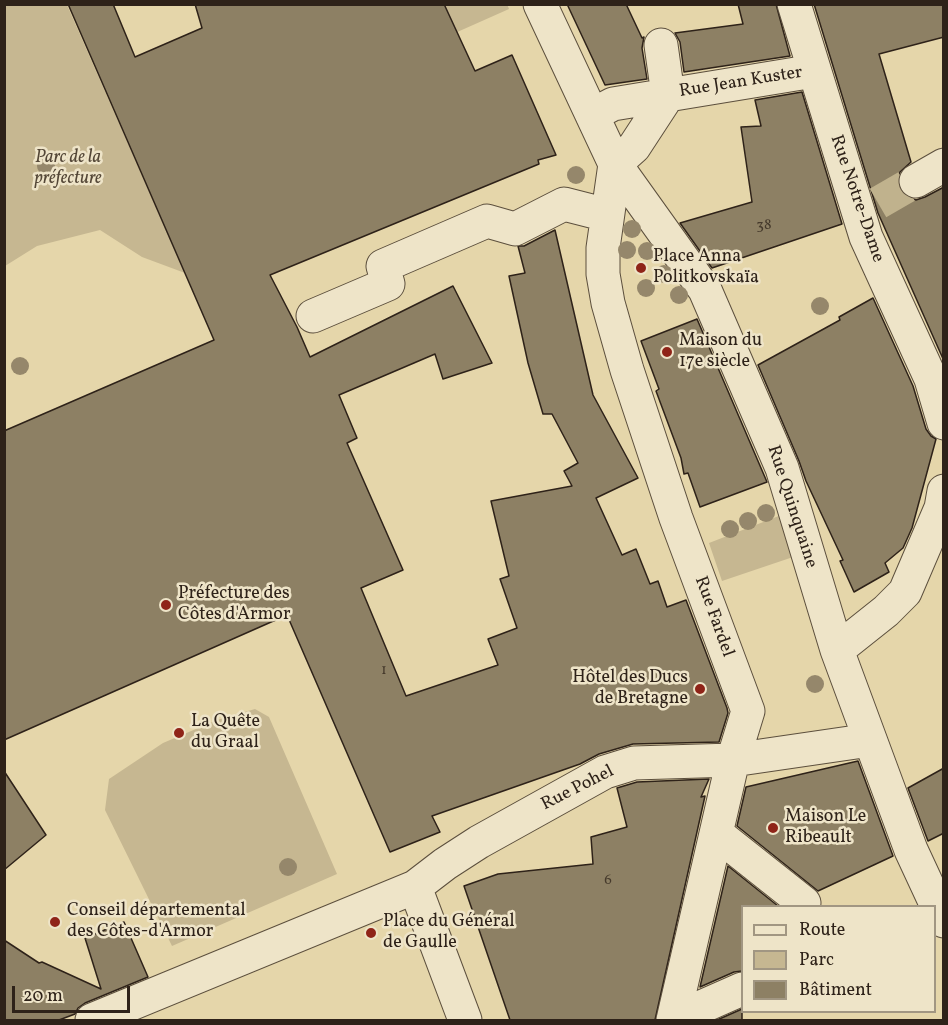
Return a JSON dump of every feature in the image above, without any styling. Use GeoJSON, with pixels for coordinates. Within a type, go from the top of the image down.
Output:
{"type":"FeatureCollection","features":[{"type":"Feature","properties":{"kind":"street","name":"Rue Quinquaine"},"geometry":{"type":"LineString","coordinates":[[540,4],[615,164],[705,290],[782,468],[837,650],[911,850],[933,870],[944,921]]}},
{"type":"Feature","properties":{"kind":"street","name":"Rue Notre-Dame"},"geometry":{"type":"LineString","coordinates":[[794,4],[814,71],[868,208],[866,237],[932,379],[944,423]]}},
{"type":"Feature","properties":{"kind":"street"},"geometry":{"type":"LineString","coordinates":[[661,45],[668,95]]}},
{"type":"Feature","properties":{"kind":"street","name":"Rue Jean Kuster"},"geometry":{"type":"LineString","coordinates":[[592,115],[613,104],[814,71]]}},
{"type":"Feature","properties":{"kind":"street","name":"Rue Jean Kuster"},"geometry":{"type":"LineString","coordinates":[[615,164],[634,147],[668,95]]}},
{"type":"Feature","properties":{"kind":"street","name":"Rue Fardel"},"geometry":{"type":"LineString","coordinates":[[615,164],[603,248],[603,274],[608,303],[627,370],[676,518],[748,711],[733,760],[674,1020]]}},
{"type":"Feature","properties":{"kind":"street"},"geometry":{"type":"LineString","coordinates":[[313,316],[388,284],[383,266],[486,221],[515,228],[564,204],[607,215]]}},
{"type":"Feature","properties":{"kind":"street"},"geometry":{"type":"LineString","coordinates":[[837,650],[886,611],[905,592],[933,554],[944,490]]}},
{"type":"Feature","properties":{"kind":"street","name":"Rue Pohel"},"geometry":{"type":"LineString","coordinates":[[415,887],[479,842],[605,772],[634,764],[733,760],[870,741]]}},
{"type":"Feature","properties":{"kind":"street"},"geometry":{"type":"LineString","coordinates":[[717,834],[804,903]]}},
{"type":"Feature","properties":{"kind":"street"},"geometry":{"type":"LineString","coordinates":[[92,1020],[415,887],[465,1020]]}},
{"type":"Feature","properties":{"kind":"street"},"geometry":{"type":"LineString","coordinates":[[674,1020],[741,989]]}},
{"type":"Feature","properties":{"kind":"green space"},"geometry":{"type":"Polygon","coordinates":[[[507,4],[509,9],[428,45],[413,5],[507,4]]]}},
{"type":"Feature","properties":{"kind":"green space","name":"Parc de la préfecture"},"geometry":{"type":"Polygon","coordinates":[[[4,5],[67,5],[185,273],[142,257],[100,230],[37,246],[5,266],[4,5]]]}},
{"type":"Feature","properties":{"kind":"green space"},"geometry":{"type":"Polygon","coordinates":[[[784,514],[796,556],[722,581],[709,543],[784,514]]]}},
{"type":"Feature","properties":{"kind":"green space"},"geometry":{"type":"Polygon","coordinates":[[[255,709],[269,717],[337,874],[172,946],[105,810],[109,779],[163,743],[217,720],[255,709]]]}},
{"type":"Feature","properties":{"kind":"building"},"geometry":{"type":"Polygon","coordinates":[[[68,4],[113,4],[135,57],[202,28],[195,4],[444,4],[475,71],[512,55],[556,155],[538,160],[539,164],[270,275],[310,357],[453,286],[492,363],[443,379],[435,354],[339,395],[357,438],[347,443],[403,570],[361,588],[406,696],[498,665],[488,639],[517,628],[500,579],[509,576],[491,501],[572,486],[564,471],[578,463],[552,414],[543,414],[528,363],[509,276],[525,273],[518,246],[524,246],[555,230],[593,395],[638,478],[596,498],[622,555],[636,549],[650,584],[658,581],[667,607],[686,600],[727,708],[728,713],[719,742],[633,744],[599,754],[580,764],[432,816],[440,832],[390,852],[287,615],[4,740],[4,431],[214,340],[68,4]]]}},
{"type":"Feature","properties":{"kind":"building"},"geometry":{"type":"Polygon","coordinates":[[[567,4],[626,4],[642,38],[644,37],[642,48],[647,79],[605,85],[567,4]]]}},
{"type":"Feature","properties":{"kind":"building"},"geometry":{"type":"Polygon","coordinates":[[[738,4],[776,4],[790,56],[684,72],[680,42],[675,33],[743,24],[738,4]]]}},
{"type":"Feature","properties":{"kind":"building"},"geometry":{"type":"Polygon","coordinates":[[[814,4],[944,4],[944,37],[879,54],[911,162],[900,172],[897,180],[900,190],[907,197],[916,200],[944,187],[944,361],[878,213],[814,4]]]}},
{"type":"Feature","properties":{"kind":"building"},"geometry":{"type":"Polygon","coordinates":[[[802,92],[842,224],[712,268],[680,223],[752,202],[741,127],[761,126],[755,100],[802,92]]]}},
{"type":"Feature","properties":{"kind":"building"},"geometry":{"type":"Polygon","coordinates":[[[873,298],[913,386],[926,429],[936,439],[912,528],[903,548],[885,563],[889,572],[854,592],[840,561],[843,560],[806,481],[758,365],[840,320],[839,317],[873,298]]]}},
{"type":"Feature","properties":{"kind":"building"},"geometry":{"type":"Polygon","coordinates":[[[697,319],[767,482],[700,507],[688,473],[684,474],[681,458],[656,391],[659,389],[641,341],[697,319]]]}},
{"type":"Feature","properties":{"kind":"building"},"geometry":{"type":"Polygon","coordinates":[[[858,761],[893,856],[818,891],[737,826],[746,787],[858,761]]]}},
{"type":"Feature","properties":{"kind":"building"},"geometry":{"type":"Polygon","coordinates":[[[944,768],[944,833],[928,841],[908,788],[944,768]]]}},
{"type":"Feature","properties":{"kind":"building"},"geometry":{"type":"Polygon","coordinates":[[[4,771],[46,835],[4,870],[4,771]]]}},
{"type":"Feature","properties":{"kind":"building"},"geometry":{"type":"Polygon","coordinates":[[[709,779],[701,797],[705,796],[655,1020],[510,1020],[464,886],[498,874],[593,864],[591,837],[627,827],[617,788],[637,782],[709,779]]]}},
{"type":"Feature","properties":{"kind":"building"},"geometry":{"type":"Polygon","coordinates":[[[728,866],[777,905],[741,905],[741,971],[700,987],[728,866]]]}},
{"type":"Feature","properties":{"kind":"building"},"geometry":{"type":"Polygon","coordinates":[[[124,922],[148,977],[85,1003],[78,1008],[75,1014],[59,1020],[4,1020],[4,940],[39,963],[42,962],[101,989],[85,938],[124,922]]]}},
{"type":"Feature","properties":{"kind":"building"},"geometry":{"type":"Polygon","coordinates":[[[741,1009],[742,1020],[717,1020],[741,1009]]]}},
{"type":"Feature","properties":{"kind":"tunnel"},"geometry":{"type":"LineString","coordinates":[[878,203],[916,181]]}},
{"type":"Feature","properties":{"kind":"place","name":"Place Anna Politkovskaïa"},"geometry":{"type":"Point","coordinates":[641,268]}},
{"type":"Feature","properties":{"kind":"place","name":"Maison du 17e siècle"},"geometry":{"type":"Point","coordinates":[667,352]}},
{"type":"Feature","properties":{"kind":"place","name":"Préfecture des Côtes d'Armor"},"geometry":{"type":"Point","coordinates":[166,605]}},
{"type":"Feature","properties":{"kind":"place","name":"Hôtel des Ducs de Bretagne"},"geometry":{"type":"Point","coordinates":[700,689]}},
{"type":"Feature","properties":{"kind":"place","name":"La Quête du Graal"},"geometry":{"type":"Point","coordinates":[179,733]}},
{"type":"Feature","properties":{"kind":"place","name":"Maison Le Ribeault"},"geometry":{"type":"Point","coordinates":[773,828]}},
{"type":"Feature","properties":{"kind":"place","name":"Conseil départemental des Côtes-d'Armor"},"geometry":{"type":"Point","coordinates":[55,922]}},
{"type":"Feature","properties":{"kind":"place","name":"Place du Général de Gaulle"},"geometry":{"type":"Point","coordinates":[371,933]}}]}
